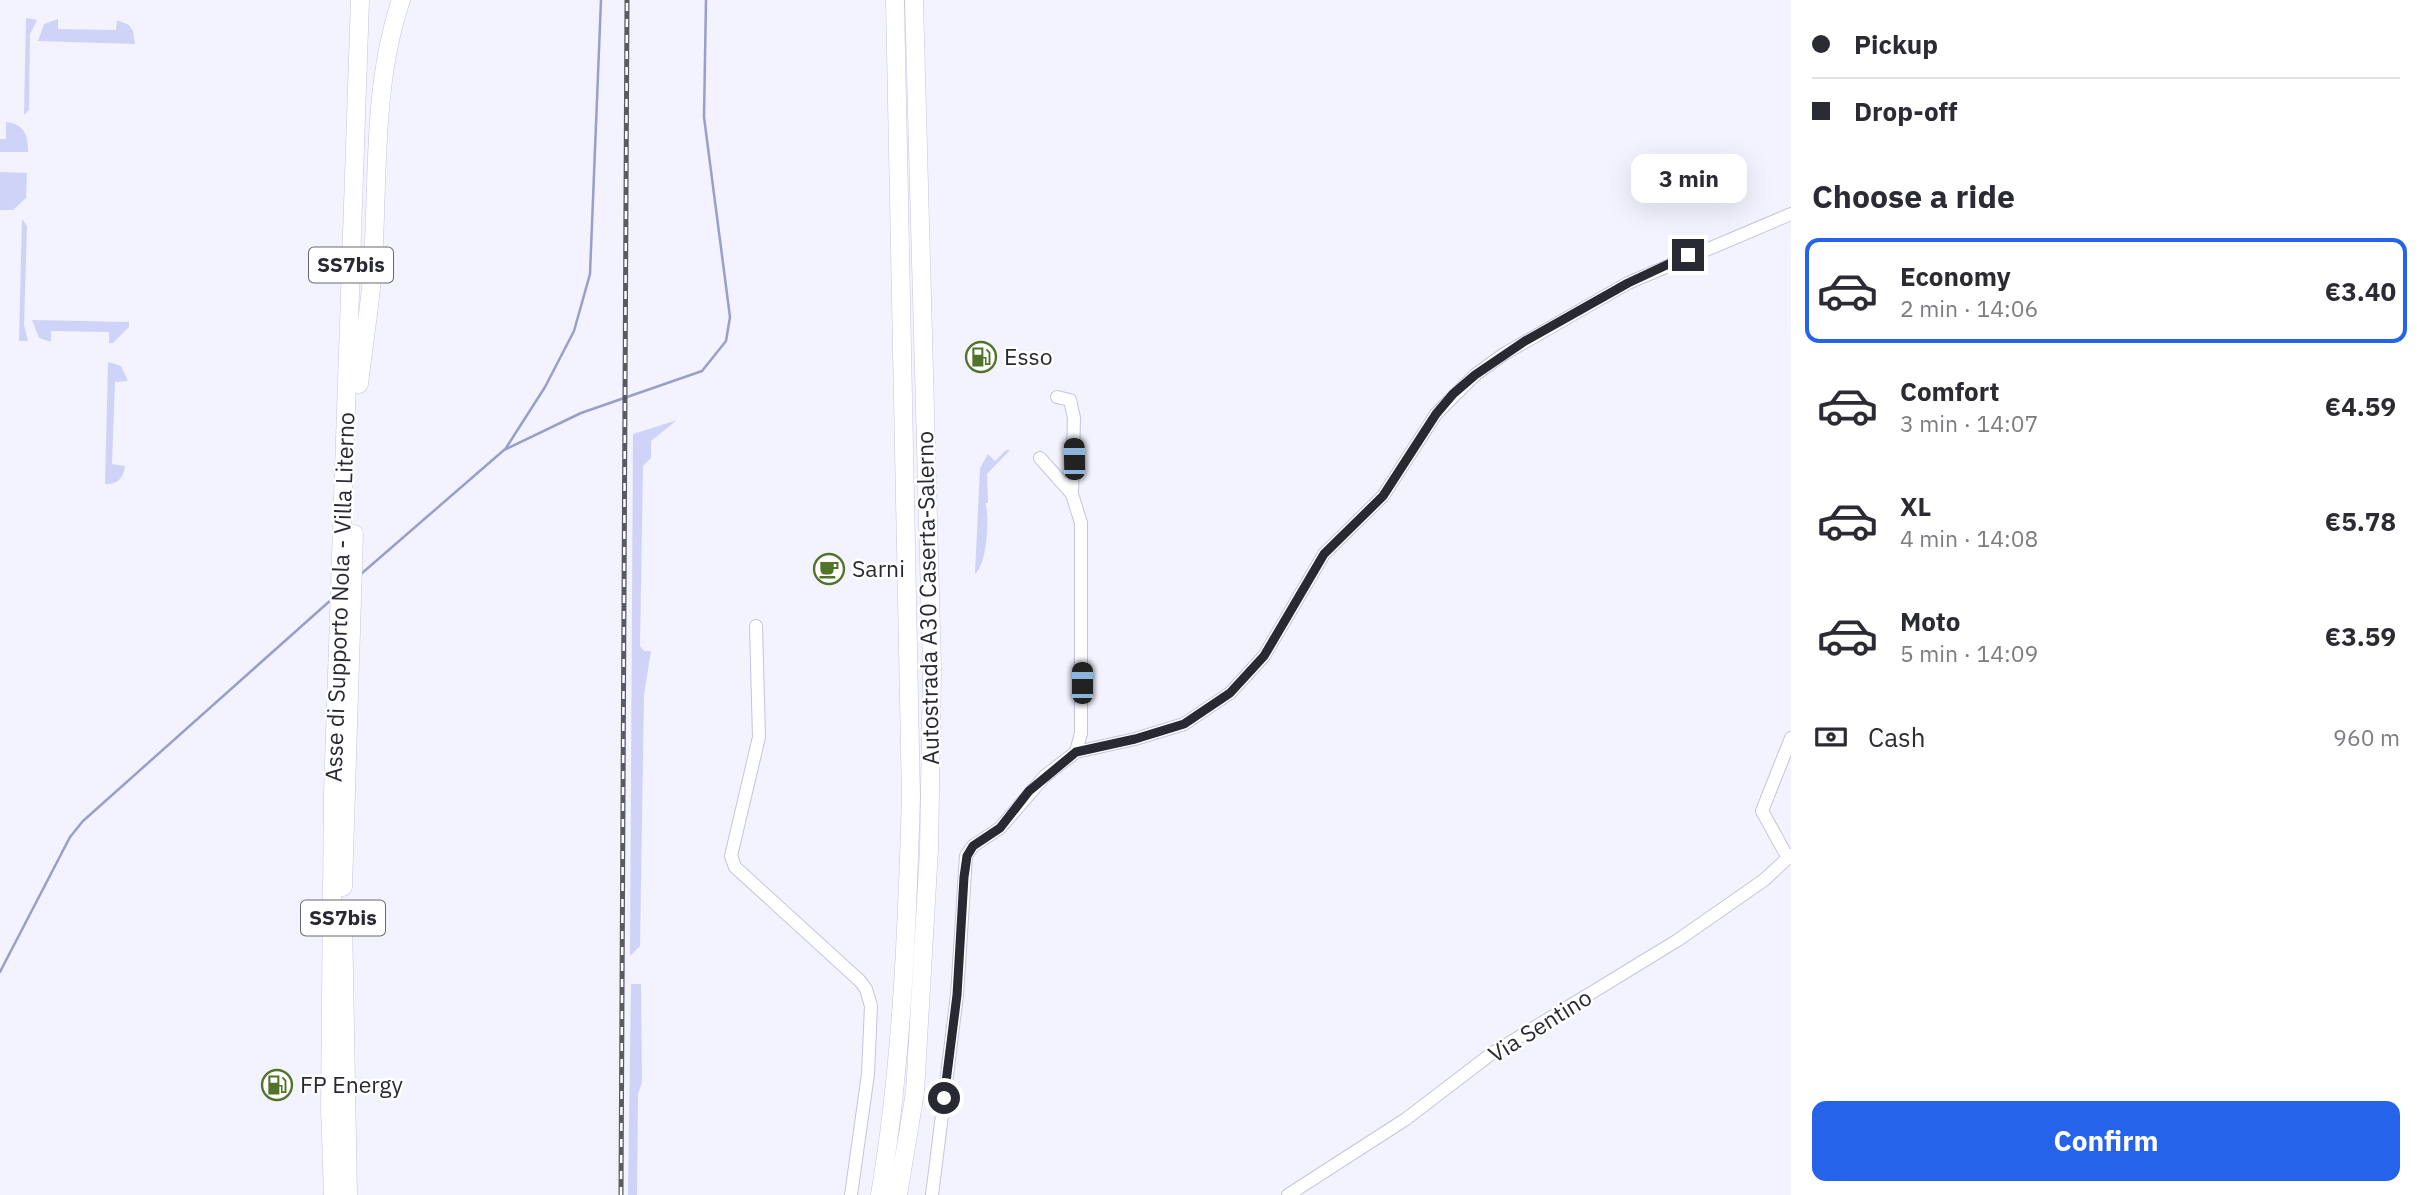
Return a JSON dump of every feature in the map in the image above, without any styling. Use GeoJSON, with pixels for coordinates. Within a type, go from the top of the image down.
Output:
{"type":"FeatureCollection","features":[{"type":"Feature","properties":{"kind":"highway","name":"Asse di Supporto Nola - Villa Literno"},"geometry":{"type":"LineString","coordinates":[[333,1195],[330,1105],[331,919],[348,525],[360,0]]}},
{"type":"Feature","properties":{"kind":"highway","name":"Asse di Supporto Nola - Villa Literno"},"geometry":{"type":"LineString","coordinates":[[348,525],[359,384],[372,0]]}},
{"type":"Feature","properties":{"kind":"highway"},"geometry":{"type":"LineString","coordinates":[[359,384],[372,277],[380,115],[391,35],[401,0]]}},
{"type":"Feature","properties":{"kind":"highway","name":"Autostrada A30 Caserta-Salerno"},"geometry":{"type":"LineString","coordinates":[[880,1195],[893,1117],[908,922],[911,797],[895,0]]}},
{"type":"Feature","properties":{"kind":"highway","name":"Autostrada A30 Caserta-Salerno"},"geometry":{"type":"LineString","coordinates":[[898,1195],[915,1093],[929,849],[932,669],[914,0]]}},
{"type":"Feature","properties":{"kind":"highway","name":"Asse di Supporto Nola - Villa Literno"},"geometry":{"type":"LineString","coordinates":[[344,645],[343,921],[348,1195]]}},
{"type":"Feature","properties":{"kind":"street"},"geometry":{"type":"LineString","coordinates":[[932,1195],[957,995],[967,856],[973,846],[1000,828],[1045,776],[1076,752],[1135,739],[1184,724],[1230,693],[1264,656],[1324,554],[1383,496],[1436,414],[1475,375],[1504,354],[1628,283],[1791,214]]}},
{"type":"Feature","properties":{"kind":"street"},"geometry":{"type":"LineString","coordinates":[[1057,397],[1070,400],[1074,418],[1075,480],[1072,494]]}},
{"type":"Feature","properties":{"kind":"street"},"geometry":{"type":"LineString","coordinates":[[1040,458],[1072,494],[1081,523],[1082,708],[1076,752]]}},
{"type":"Feature","properties":{"kind":"street"},"geometry":{"type":"LineString","coordinates":[[756,626],[759,737],[731,856],[735,867],[860,981],[869,996],[868,1074],[851,1195]]}},
{"type":"Feature","properties":{"kind":"street"},"geometry":{"type":"LineString","coordinates":[[1790,856],[1774,837],[1762,811],[1791,738]]}},
{"type":"Feature","properties":{"kind":"street","name":"Via Sentino"},"geometry":{"type":"LineString","coordinates":[[1289,1195],[1331,1165],[1406,1119],[1494,1051],[1678,940],[1764,880],[1790,856]]}},
{"type":"Feature","properties":{"kind":"shaded area"},"geometry":{"type":"Polygon","coordinates":[[[26,18],[37,20],[30,34],[29,110],[24,115],[26,18]]]}},
{"type":"Feature","properties":{"kind":"shaded area"},"geometry":{"type":"Polygon","coordinates":[[[58,19],[58,29],[116,30],[117,20],[129,25],[135,44],[38,41],[44,24],[58,19]]]}},
{"type":"Feature","properties":{"kind":"shaded area"},"geometry":{"type":"Polygon","coordinates":[[[6,122],[17,125],[24,132],[28,152],[0,152],[0,139],[6,139],[6,122]]]}},
{"type":"Feature","properties":{"kind":"shaded area"},"geometry":{"type":"Polygon","coordinates":[[[0,172],[27,173],[26,198],[13,210],[0,210],[0,172]]]}},
{"type":"Feature","properties":{"kind":"shaded area"},"geometry":{"type":"Polygon","coordinates":[[[22,219],[27,226],[24,325],[28,341],[19,341],[22,219]]]}},
{"type":"Feature","properties":{"kind":"shaded area"},"geometry":{"type":"Polygon","coordinates":[[[32,320],[129,322],[129,327],[113,343],[109,343],[109,332],[51,331],[51,342],[39,338],[32,320]]]}},
{"type":"Feature","properties":{"kind":"shaded area"},"geometry":{"type":"Polygon","coordinates":[[[108,362],[121,366],[128,381],[115,382],[112,464],[125,466],[122,477],[117,482],[105,484],[108,362]]]}},
{"type":"Feature","properties":{"kind":"shaded area"},"geometry":{"type":"Polygon","coordinates":[[[677,420],[651,441],[651,458],[643,466],[640,646],[644,651],[651,651],[644,695],[640,946],[630,956],[633,434],[677,420]]]}},
{"type":"Feature","properties":{"kind":"shaded area"},"geometry":{"type":"Polygon","coordinates":[[[1006,450],[1010,450],[987,474],[985,548],[980,568],[975,574],[980,468],[988,454],[995,461],[1006,450]]]}},
{"type":"Feature","properties":{"kind":"shaded area"},"geometry":{"type":"Polygon","coordinates":[[[631,984],[641,984],[642,1082],[638,1094],[637,1195],[628,1195],[631,984]]]}},
{"type":"Feature","properties":{"kind":"waterway"},"geometry":{"type":"LineString","coordinates":[[506,448],[545,387],[574,331],[590,274],[601,0]]}},
{"type":"Feature","properties":{"kind":"waterway"},"geometry":{"type":"LineString","coordinates":[[361,574],[504,450],[581,413],[702,371],[726,341],[730,317],[704,117],[706,0]]}},
{"type":"Feature","properties":{"kind":"waterway"},"geometry":{"type":"LineString","coordinates":[[0,972],[70,837],[83,821],[332,599]]}},
{"type":"Feature","properties":{"kind":"railway"},"geometry":{"type":"LineString","coordinates":[[621,1195],[627,0]]}},
{"type":"Feature","properties":{"kind":"place","name":"Esso"},"geometry":{"type":"Point","coordinates":[981,357]}},
{"type":"Feature","properties":{"kind":"place","name":"Sarni"},"geometry":{"type":"Point","coordinates":[829,569]}},
{"type":"Feature","properties":{"kind":"place","name":"FP Energy"},"geometry":{"type":"Point","coordinates":[277,1085]}},
{"type":"Feature","properties":{"kind":"route"},"geometry":{"type":"LineString","coordinates":[[944,1098],[957,995],[964,877],[967,856],[973,846],[1000,828],[1029,791],[1076,752],[1135,739],[1184,724],[1230,693],[1264,656],[1324,554],[1383,496],[1436,414],[1453,394],[1475,375],[1525,341],[1628,283],[1688,255]]}}]}
